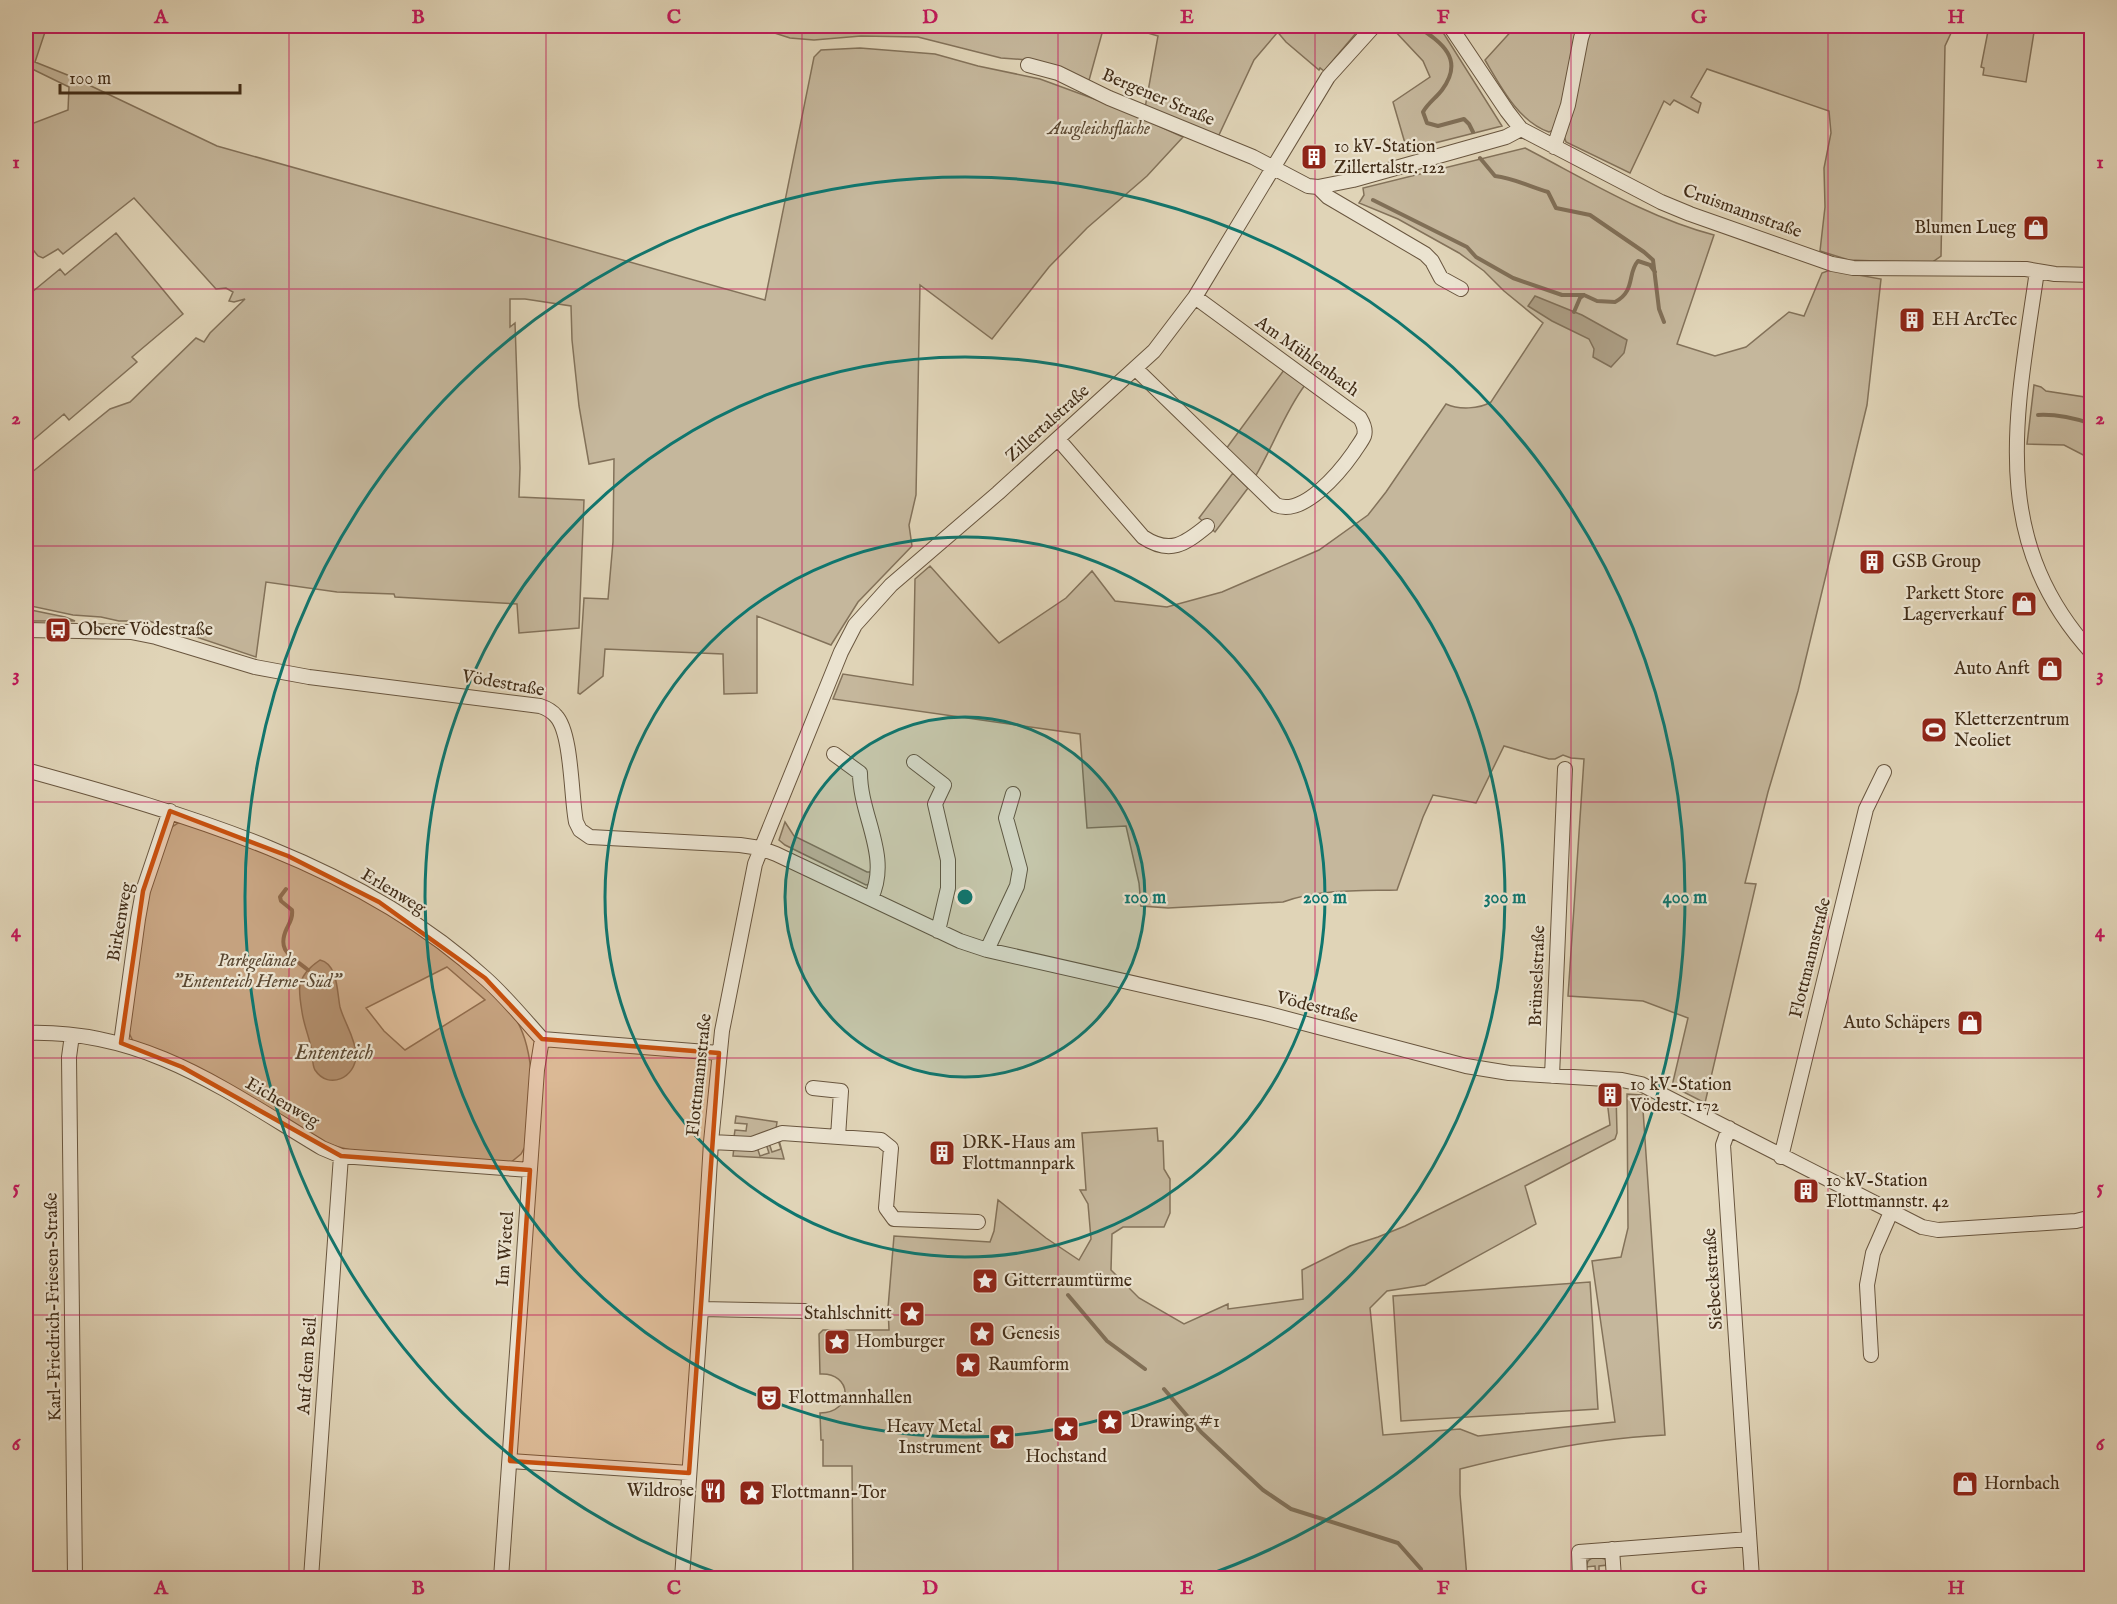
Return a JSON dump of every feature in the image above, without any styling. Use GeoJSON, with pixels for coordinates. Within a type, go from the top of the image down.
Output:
{"type":"FeatureCollection","features":[{"type":"Feature","properties":{"kind":"street","name":"Zillertalstraße"},"geometry":{"type":"LineString","coordinates":[[760,848],[825,688],[855,625],[875,600],[915,562],[998,493],[1136,369],[1172,328],[1195,297],[1328,77],[1374,26]]}},
{"type":"Feature","properties":{"kind":"street","name":"Cruismannstraße"},"geometry":{"type":"LineString","coordinates":[[1450,26],[1521,129],[1661,202],[1690,214],[1832,264],[1853,268],[2016,269],[2091,275]]}},
{"type":"Feature","properties":{"kind":"street"},"geometry":{"type":"LineString","coordinates":[[1554,147],[1569,105],[1585,26]]}},
{"type":"Feature","properties":{"kind":"street","name":"Bergener Straße"},"geometry":{"type":"LineString","coordinates":[[1028,65],[1058,73],[1109,98],[1273,167]]}},
{"type":"Feature","properties":{"kind":"street"},"geometry":{"type":"LineString","coordinates":[[1273,167],[1308,186],[1318,187],[1353,180],[1506,137],[1521,129]]}},
{"type":"Feature","properties":{"kind":"street"},"geometry":{"type":"LineString","coordinates":[[1318,187],[1328,197],[1425,254],[1432,261],[1441,278],[1461,290]]}},
{"type":"Feature","properties":{"kind":"street"},"geometry":{"type":"LineString","coordinates":[[2037,271],[2017,439],[2018,496],[2026,534],[2046,590],[2067,624],[2091,652]]}},
{"type":"Feature","properties":{"kind":"street","name":"Am Mühlenbach"},"geometry":{"type":"LineString","coordinates":[[1136,369],[1276,505],[1291,508],[1304,502],[1339,473],[1364,437],[1364,427],[1360,418],[1195,297]]}},
{"type":"Feature","properties":{"kind":"street"},"geometry":{"type":"LineString","coordinates":[[1058,439],[1143,537],[1152,543],[1162,547],[1180,545],[1207,526]]}},
{"type":"Feature","properties":{"kind":"street","name":"Vödestraße"},"geometry":{"type":"LineString","coordinates":[[26,630],[131,632],[255,666],[298,675],[540,705],[555,714],[564,731],[575,818],[585,834],[597,838],[760,848],[960,941],[987,950],[1265,1013],[1466,1066],[1552,1076],[1622,1080],[1641,1084],[1729,1128]]}},
{"type":"Feature","properties":{"kind":"street"},"geometry":{"type":"LineString","coordinates":[[834,754],[860,773],[860,786],[878,863],[878,880],[871,898]]}},
{"type":"Feature","properties":{"kind":"street"},"geometry":{"type":"LineString","coordinates":[[914,762],[944,785],[935,804],[948,860],[948,888],[938,931]]}},
{"type":"Feature","properties":{"kind":"street","name":"Brünselstraße"},"geometry":{"type":"LineString","coordinates":[[1552,1076],[1565,769]]}},
{"type":"Feature","properties":{"kind":"street","name":"Erlenweg"},"geometry":{"type":"LineString","coordinates":[[26,770],[170,811],[212,826],[288,856],[354,888],[444,945],[485,978],[514,1006],[542,1040]]}},
{"type":"Feature","properties":{"kind":"street","name":"Flottmannstraße"},"geometry":{"type":"LineString","coordinates":[[1781,1157],[1866,809],[1884,772]]}},
{"type":"Feature","properties":{"kind":"street"},"geometry":{"type":"LineString","coordinates":[[987,950],[1017,886],[1020,869],[1006,818],[1013,794]]}},
{"type":"Feature","properties":{"kind":"street","name":"Birkenweg"},"geometry":{"type":"LineString","coordinates":[[121,1043],[143,891],[170,811]]}},
{"type":"Feature","properties":{"kind":"street","name":"Flottmannstraße"},"geometry":{"type":"LineString","coordinates":[[682,1578],[719,1053],[750,885],[760,848]]}},
{"type":"Feature","properties":{"kind":"street","name":"Eichenweg"},"geometry":{"type":"LineString","coordinates":[[26,1033],[72,1035],[121,1043],[182,1066],[322,1148],[340,1156],[530,1170]]}},
{"type":"Feature","properties":{"kind":"street","name":"Karl-Friedrich-Friesen-Straße"},"geometry":{"type":"LineString","coordinates":[[72,1035],[69,1057],[75,1578]]}},
{"type":"Feature","properties":{"kind":"street"},"geometry":{"type":"LineString","coordinates":[[542,1040],[719,1053]]}},
{"type":"Feature","properties":{"kind":"street","name":"Im Wietel"},"geometry":{"type":"LineString","coordinates":[[501,1578],[537,1070],[542,1040]]}},
{"type":"Feature","properties":{"kind":"street"},"geometry":{"type":"LineString","coordinates":[[813,1088],[842,1091],[838,1137]]}},
{"type":"Feature","properties":{"kind":"street"},"geometry":{"type":"LineString","coordinates":[[1729,1128],[1781,1157],[1922,1227],[1938,1230],[2076,1221],[2091,1217]]}},
{"type":"Feature","properties":{"kind":"street","name":"Siebeckstraße"},"geometry":{"type":"LineString","coordinates":[[1729,1128],[1723,1145],[1752,1578]]}},
{"type":"Feature","properties":{"kind":"street"},"geometry":{"type":"LineString","coordinates":[[711,1142],[752,1144],[782,1133],[880,1140],[891,1148],[886,1208],[894,1219],[978,1221]]}},
{"type":"Feature","properties":{"kind":"street","name":"Auf dem Beil"},"geometry":{"type":"LineString","coordinates":[[311,1578],[340,1156]]}},
{"type":"Feature","properties":{"kind":"street"},"geometry":{"type":"LineString","coordinates":[[1871,1355],[1867,1286],[1873,1253],[1891,1212]]}},
{"type":"Feature","properties":{"kind":"street"},"geometry":{"type":"LineString","coordinates":[[701,1309],[805,1311]]}},
{"type":"Feature","properties":{"kind":"street"},"geometry":{"type":"LineString","coordinates":[[510,1461],[689,1473]]}},
{"type":"Feature","properties":{"kind":"street"},"geometry":{"type":"LineString","coordinates":[[1581,1578],[1579,1552],[1749,1539]]}},
{"type":"Feature","properties":{"kind":"street"},"geometry":{"type":"LineString","coordinates":[[1612,1549],[1614,1578]]}},
{"type":"Feature","properties":{"kind":"highlighted area"},"geometry":{"type":"Polygon","coordinates":[[[170,811],[288,856],[379,902],[485,978],[542,1039],[719,1053],[689,1473],[510,1461],[530,1170],[341,1156],[182,1067],[121,1043],[143,891],[170,811]]]}},
{"type":"Feature","properties":{"kind":"green space","name":"Ausgleichsfläche"},"geometry":{"type":"Polygon","coordinates":[[[30,26],[47,26],[35,62],[70,76],[217,146],[765,300],[814,57],[821,50],[860,48],[935,54],[1040,79],[1119,108],[1183,137],[1147,176],[1087,228],[1049,267],[992,339],[920,285],[916,495],[909,525],[912,546],[858,602],[831,645],[757,616],[757,693],[724,694],[723,654],[605,649],[603,676],[580,694],[578,693],[584,598],[608,599],[613,542],[614,459],[589,464],[579,406],[571,306],[510,299],[510,327],[515,323],[519,497],[584,500],[579,628],[519,633],[517,604],[337,592],[266,582],[256,657],[149,621],[119,621],[73,615],[26,605],[26,477],[110,409],[130,402],[196,338],[204,342],[210,333],[245,299],[229,301],[233,292],[226,288],[216,289],[134,198],[63,254],[58,249],[43,258],[38,256],[26,241],[26,126],[68,110],[69,87],[26,66],[26,40],[30,26]]]}},
{"type":"Feature","properties":{"kind":"green space"},"geometry":{"type":"Polygon","coordinates":[[[753,26],[1104,26],[1088,84],[1028,60],[1001,58],[918,37],[861,36],[814,40],[790,38],[753,26]]]}},
{"type":"Feature","properties":{"kind":"green space"},"geometry":{"type":"Polygon","coordinates":[[[1124,26],[1362,26],[1324,71],[1320,68],[1319,70],[1286,42],[1275,29],[1277,33],[1254,60],[1218,137],[1145,108],[1158,36],[1124,26]]]}},
{"type":"Feature","properties":{"kind":"green space"},"geometry":{"type":"Polygon","coordinates":[[[1396,26],[1439,26],[1502,126],[1407,150],[1393,102],[1430,77],[1423,61],[1392,28],[1396,26]]]}},
{"type":"Feature","properties":{"kind":"green space"},"geometry":{"type":"Polygon","coordinates":[[[1516,26],[1581,26],[1564,103],[1554,130],[1549,132],[1538,127],[1519,112],[1485,60],[1516,26]]]}},
{"type":"Feature","properties":{"kind":"green space"},"geometry":{"type":"Polygon","coordinates":[[[1591,26],[1958,26],[1952,31],[1945,46],[1941,256],[1931,263],[1849,260],[1820,251],[1825,207],[1824,168],[1831,133],[1829,111],[1707,69],[1691,97],[1701,103],[1698,113],[1674,100],[1670,105],[1664,101],[1630,173],[1566,142],[1564,136],[1582,45],[1591,26]]]}},
{"type":"Feature","properties":{"kind":"green space"},"geometry":{"type":"Polygon","coordinates":[[[1989,26],[2035,26],[2026,82],[1983,75],[1984,68],[1981,67],[1989,26]]]}},
{"type":"Feature","properties":{"kind":"green space"},"geometry":{"type":"Polygon","coordinates":[[[1525,148],[1641,208],[1689,228],[1714,235],[1677,344],[1715,356],[1746,347],[1789,312],[1804,316],[1822,273],[1830,270],[1881,279],[1867,405],[1798,691],[1768,792],[1745,883],[1756,884],[1705,1103],[1672,1086],[1688,1018],[1643,1001],[1568,996],[1584,759],[1563,755],[1549,759],[1504,746],[1476,803],[1433,795],[1397,890],[1325,893],[1283,902],[1168,908],[1141,906],[1139,883],[1126,826],[1087,828],[1080,734],[833,699],[843,674],[913,685],[915,579],[930,566],[999,643],[1066,598],[1092,571],[1115,601],[1167,607],[1222,592],[1319,550],[1368,515],[1446,404],[1469,408],[1491,402],[1543,323],[1484,271],[1459,253],[1398,219],[1359,203],[1364,195],[1363,188],[1525,148]]]}},
{"type":"Feature","properties":{"kind":"green space"},"geometry":{"type":"Polygon","coordinates":[[[116,233],[183,314],[132,357],[137,362],[69,420],[64,414],[26,446],[26,297],[60,269],[65,275],[116,233]]]}},
{"type":"Feature","properties":{"kind":"green space"},"geometry":{"type":"Polygon","coordinates":[[[1284,370],[1305,385],[1255,477],[1226,449],[1284,370]]]}},
{"type":"Feature","properties":{"kind":"green space"},"geometry":{"type":"Polygon","coordinates":[[[2034,385],[2046,391],[2091,398],[2091,459],[2064,445],[2027,444],[2034,385]]]}},
{"type":"Feature","properties":{"kind":"green space"},"geometry":{"type":"Polygon","coordinates":[[[1233,473],[1248,488],[1215,532],[1199,518],[1233,473]]]}},
{"type":"Feature","properties":{"kind":"green space"},"geometry":{"type":"Polygon","coordinates":[[[26,609],[65,617],[75,621],[26,621],[26,609]]]}},
{"type":"Feature","properties":{"kind":"green space"},"geometry":{"type":"Polygon","coordinates":[[[785,822],[794,836],[867,872],[873,872],[870,884],[866,885],[785,845],[779,840],[785,822]]]}},
{"type":"Feature","properties":{"kind":"green space","name":"Parkgelände \"Ententeich Herne-Süd\""},"geometry":{"type":"Polygon","coordinates":[[[178,823],[184,823],[274,856],[335,884],[425,938],[491,992],[517,1021],[529,1056],[531,1071],[526,1145],[521,1154],[510,1163],[358,1152],[327,1144],[133,1041],[129,1033],[133,985],[150,886],[170,828],[178,823]],[[447,967],[366,1008],[384,1031],[405,1050],[485,1000],[447,967]]]}},
{"type":"Feature","properties":{"kind":"green space"},"geometry":{"type":"Polygon","coordinates":[[[1606,1092],[1616,1093],[1617,1133],[1615,1139],[1525,1186],[1536,1224],[1425,1285],[1387,1291],[1370,1308],[1383,1435],[1460,1429],[1478,1436],[1615,1422],[1592,1261],[1621,1257],[1628,1228],[1627,1094],[1642,1095],[1665,1435],[1613,1439],[1562,1447],[1460,1469],[1467,1578],[853,1578],[852,1466],[823,1466],[823,1440],[821,1440],[820,1413],[831,1411],[839,1406],[844,1400],[845,1392],[838,1379],[831,1375],[820,1374],[819,1334],[823,1330],[889,1330],[888,1308],[894,1236],[990,1242],[994,1231],[998,1200],[1046,1238],[1079,1260],[1091,1239],[1088,1204],[1080,1190],[1086,1190],[1082,1133],[1157,1128],[1158,1141],[1163,1141],[1164,1169],[1170,1179],[1170,1213],[1164,1227],[1123,1227],[1112,1234],[1111,1270],[1139,1298],[1184,1324],[1228,1304],[1228,1309],[1303,1299],[1302,1270],[1350,1246],[1405,1226],[1610,1125],[1606,1092]]]}},
{"type":"Feature","properties":{"kind":"green space"},"geometry":{"type":"Polygon","coordinates":[[[736,1116],[777,1122],[776,1129],[751,1138],[734,1137],[735,1130],[746,1131],[747,1124],[735,1123],[736,1116]]]}},
{"type":"Feature","properties":{"kind":"green space"},"geometry":{"type":"Polygon","coordinates":[[[779,1140],[784,1159],[733,1156],[734,1147],[757,1147],[760,1156],[769,1153],[766,1144],[769,1143],[772,1152],[781,1149],[779,1140]]]}},
{"type":"Feature","properties":{"kind":"green space"},"geometry":{"type":"Polygon","coordinates":[[[1590,1282],[1598,1409],[1401,1421],[1393,1296],[1590,1282]]]}},
{"type":"Feature","properties":{"kind":"green space"},"geometry":{"type":"Polygon","coordinates":[[[1592,1558],[1605,1559],[1608,1565],[1599,1566],[1599,1578],[1596,1578],[1595,1566],[1586,1567],[1592,1558]]]}},
{"type":"Feature","properties":{"kind":"water"},"geometry":{"type":"Polygon","coordinates":[[[1535,296],[1582,315],[1627,340],[1624,353],[1611,367],[1593,357],[1594,349],[1589,339],[1528,306],[1535,296]]]}},
{"type":"Feature","properties":{"kind":"water","name":"Ententeich"},"geometry":{"type":"Polygon","coordinates":[[[320,960],[330,967],[333,973],[340,1007],[355,1049],[355,1063],[352,1070],[341,1079],[327,1080],[315,1070],[303,1017],[301,981],[310,968],[320,960]]]}},
{"type":"Feature","properties":{"kind":"waterway"},"geometry":{"type":"LineString","coordinates":[[1417,26],[1442,46],[1451,61],[1449,79],[1423,112],[1427,123],[1438,126],[1464,119],[1473,132]]}},
{"type":"Feature","properties":{"kind":"waterway"},"geometry":{"type":"LineString","coordinates":[[1480,158],[1495,176],[1548,192],[1556,208],[1590,215],[1653,260],[1659,309],[1664,322]]}},
{"type":"Feature","properties":{"kind":"waterway"},"geometry":{"type":"LineString","coordinates":[[1373,200],[1467,247],[1476,257],[1513,278],[1562,295],[1584,295],[1597,301],[1615,302],[1626,293],[1638,261],[1650,265],[1655,272]]}},
{"type":"Feature","properties":{"kind":"waterway"},"geometry":{"type":"LineString","coordinates":[[1574,312],[1580,298],[1584,295]]}},
{"type":"Feature","properties":{"kind":"waterway"},"geometry":{"type":"LineString","coordinates":[[2038,415],[2065,417],[2092,424]]}},
{"type":"Feature","properties":{"kind":"waterway"},"geometry":{"type":"LineString","coordinates":[[286,889],[280,897],[292,913],[284,936],[284,948],[291,957],[308,970]]}},
{"type":"Feature","properties":{"kind":"waterway"},"geometry":{"type":"LineString","coordinates":[[1068,1295],[1107,1341],[1145,1369]]}},
{"type":"Feature","properties":{"kind":"waterway"},"geometry":{"type":"LineString","coordinates":[[1164,1389],[1201,1432],[1263,1490],[1291,1509],[1398,1543],[1421,1569],[1422,1578]]}},
{"type":"Feature","properties":{"kind":"place","name":"10 kV-Station Zillertalstr. 122"},"geometry":{"type":"Point","coordinates":[1314,157]}},
{"type":"Feature","properties":{"kind":"place","name":"Blumen Lueg"},"geometry":{"type":"Point","coordinates":[2036,228]}},
{"type":"Feature","properties":{"kind":"place","name":"EH ArcTec"},"geometry":{"type":"Point","coordinates":[1912,320]}},
{"type":"Feature","properties":{"kind":"place","name":"GSB Group"},"geometry":{"type":"Point","coordinates":[1872,562]}},
{"type":"Feature","properties":{"kind":"place","name":"Parkett Store Lagerverkauf"},"geometry":{"type":"Point","coordinates":[2024,604]}},
{"type":"Feature","properties":{"kind":"place","name":"Obere Vödestraße"},"geometry":{"type":"Point","coordinates":[58,630]}},
{"type":"Feature","properties":{"kind":"place","name":"Auto Anft"},"geometry":{"type":"Point","coordinates":[2050,669]}},
{"type":"Feature","properties":{"kind":"place","name":"Kletterzentrum Neoliet"},"geometry":{"type":"Point","coordinates":[1934,730]}},
{"type":"Feature","properties":{"kind":"place","name":"Auto Schäpers"},"geometry":{"type":"Point","coordinates":[1970,1023]}},
{"type":"Feature","properties":{"kind":"place","name":"10 kV-Station Vödestr. 172"},"geometry":{"type":"Point","coordinates":[1610,1095]}},
{"type":"Feature","properties":{"kind":"place","name":"DRK-Haus am Flottmannpark"},"geometry":{"type":"Point","coordinates":[942,1153]}},
{"type":"Feature","properties":{"kind":"place","name":"10 kV-Station Flottmannstr. 42"},"geometry":{"type":"Point","coordinates":[1806,1191]}},
{"type":"Feature","properties":{"kind":"place","name":"Gitterraumtürme"},"geometry":{"type":"Point","coordinates":[985,1281]}},
{"type":"Feature","properties":{"kind":"place","name":"Stahlschnitt"},"geometry":{"type":"Point","coordinates":[912,1314]}},
{"type":"Feature","properties":{"kind":"place","name":"Genesis"},"geometry":{"type":"Point","coordinates":[982,1334]}},
{"type":"Feature","properties":{"kind":"place","name":"Homburger"},"geometry":{"type":"Point","coordinates":[837,1342]}},
{"type":"Feature","properties":{"kind":"place","name":"Raumform"},"geometry":{"type":"Point","coordinates":[968,1365]}},
{"type":"Feature","properties":{"kind":"place","name":"Flottmannhallen"},"geometry":{"type":"Point","coordinates":[769,1398]}},
{"type":"Feature","properties":{"kind":"place","name":"Drawing #1"},"geometry":{"type":"Point","coordinates":[1110,1422]}},
{"type":"Feature","properties":{"kind":"place","name":"Hochstand"},"geometry":{"type":"Point","coordinates":[1066,1429]}},
{"type":"Feature","properties":{"kind":"place","name":"Heavy Metal Instrument"},"geometry":{"type":"Point","coordinates":[1002,1437]}},
{"type":"Feature","properties":{"kind":"place","name":"Hornbach"},"geometry":{"type":"Point","coordinates":[1965,1484]}},
{"type":"Feature","properties":{"kind":"place","name":"Wildrose"},"geometry":{"type":"Point","coordinates":[713,1491]}},
{"type":"Feature","properties":{"kind":"place","name":"Flottmann-Tor"},"geometry":{"type":"Point","coordinates":[752,1493]}}]}
